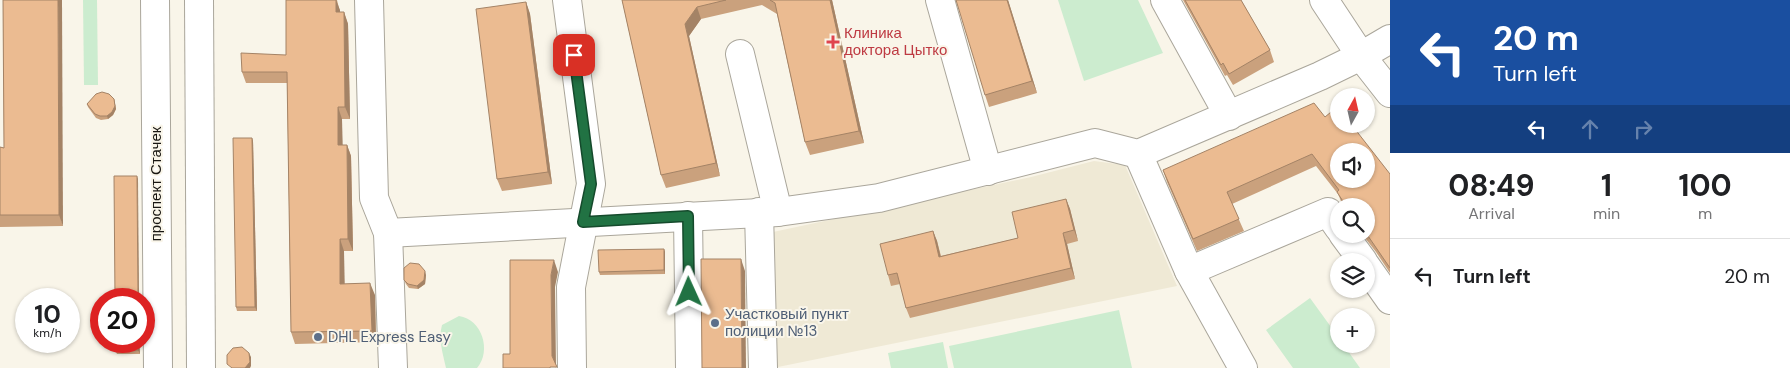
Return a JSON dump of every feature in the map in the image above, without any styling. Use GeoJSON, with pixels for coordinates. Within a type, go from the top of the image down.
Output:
{"type":"FeatureCollection","features":[{"type":"Feature","properties":{"kind":"main road","name":"проспект Стачек"},"geometry":{"type":"LineString","coordinates":[[155,0],[158,368]]}},
{"type":"Feature","properties":{"kind":"main road"},"geometry":{"type":"LineString","coordinates":[[199,0],[201,368]]}},
{"type":"Feature","properties":{"kind":"main road"},"geometry":{"type":"LineString","coordinates":[[369,0],[374,198],[388,233],[393,368]]}},
{"type":"Feature","properties":{"kind":"main road"},"geometry":{"type":"LineString","coordinates":[[567,0],[591,184],[571,287],[572,368]]}},
{"type":"Feature","properties":{"kind":"main road"},"geometry":{"type":"LineString","coordinates":[[940,0],[988,171]]}},
{"type":"Feature","properties":{"kind":"main road"},"geometry":{"type":"LineString","coordinates":[[1165,0],[1229,116]]}},
{"type":"Feature","properties":{"kind":"main road"},"geometry":{"type":"LineString","coordinates":[[1324,0],[1361,56],[1390,93]]}},
{"type":"Feature","properties":{"kind":"main road"},"geometry":{"type":"LineString","coordinates":[[388,233],[769,212],[879,198],[1095,143],[1138,154],[1229,116],[1361,56],[1390,39]]}},
{"type":"Feature","properties":{"kind":"main road"},"geometry":{"type":"LineString","coordinates":[[740,54],[769,212],[763,368]]}},
{"type":"Feature","properties":{"kind":"main road"},"geometry":{"type":"LineString","coordinates":[[1138,154],[1190,271],[1243,368]]}},
{"type":"Feature","properties":{"kind":"main road"},"geometry":{"type":"LineString","coordinates":[[1190,271],[1328,212],[1330,215]]}},
{"type":"Feature","properties":{"kind":"main road"},"geometry":{"type":"LineString","coordinates":[[688,216],[690,368]]}},
{"type":"Feature","properties":{"kind":"main road"},"geometry":{"type":"LineString","coordinates":[[1375,279],[1390,300]]}},
{"type":"Feature","properties":{"kind":"shaded area"},"geometry":{"type":"Polygon","coordinates":[[[1094,161],[1125,165],[1177,286],[773,368],[773,232],[1031,177],[1094,161]]]}},
{"type":"Feature","properties":{"kind":"green space"},"geometry":{"type":"Polygon","coordinates":[[[83,0],[97,0],[98,85],[84,85],[83,0]]]}},
{"type":"Feature","properties":{"kind":"green space"},"geometry":{"type":"Polygon","coordinates":[[[1058,0],[1138,0],[1163,53],[1084,81],[1058,0]]]}},
{"type":"Feature","properties":{"kind":"green space"},"geometry":{"type":"Polygon","coordinates":[[[1310,298],[1330,326],[1330,353],[1349,353],[1360,368],[1293,368],[1266,330],[1310,298]]]}},
{"type":"Feature","properties":{"kind":"green space"},"geometry":{"type":"Polygon","coordinates":[[[1119,310],[1132,368],[954,368],[949,346],[1119,310]]]}},
{"type":"Feature","properties":{"kind":"green space"},"geometry":{"type":"Polygon","coordinates":[[[459,316],[467,318],[474,323],[482,337],[484,353],[477,368],[446,368],[442,352],[442,325],[459,316]]]}},
{"type":"Feature","properties":{"kind":"green space"},"geometry":{"type":"Polygon","coordinates":[[[943,342],[948,368],[891,368],[888,353],[943,342]]]}},
{"type":"Feature","properties":{"kind":"building"},"geometry":{"type":"Polygon","coordinates":[[[3,0],[58,0],[59,215],[0,215],[0,147],[4,148],[3,0]]]}},
{"type":"Feature","properties":{"kind":"building"},"geometry":{"type":"Polygon","coordinates":[[[286,0],[336,0],[336,12],[344,12],[345,107],[338,107],[338,145],[347,145],[348,239],[340,239],[340,284],[370,283],[372,331],[291,332],[287,72],[242,72],[241,53],[286,55],[286,0]]]}},
{"type":"Feature","properties":{"kind":"building"},"geometry":{"type":"Polygon","coordinates":[[[622,0],[726,0],[697,7],[685,24],[716,163],[661,175],[622,0]]]}},
{"type":"Feature","properties":{"kind":"building"},"geometry":{"type":"Polygon","coordinates":[[[770,0],[830,0],[859,131],[805,142],[775,3],[770,0]]]}},
{"type":"Feature","properties":{"kind":"building"},"geometry":{"type":"Polygon","coordinates":[[[956,0],[1007,0],[1032,81],[985,95],[956,0]]]}},
{"type":"Feature","properties":{"kind":"building"},"geometry":{"type":"Polygon","coordinates":[[[1185,0],[1241,0],[1270,50],[1229,74],[1223,63],[1221,65],[1185,0]]]}},
{"type":"Feature","properties":{"kind":"building"},"geometry":{"type":"Polygon","coordinates":[[[526,2],[548,172],[497,179],[476,9],[526,2]]]}},
{"type":"Feature","properties":{"kind":"building"},"geometry":{"type":"Polygon","coordinates":[[[102,92],[109,94],[114,99],[115,106],[107,116],[95,114],[87,104],[96,94],[102,92]]]}},
{"type":"Feature","properties":{"kind":"building"},"geometry":{"type":"Polygon","coordinates":[[[1314,103],[1325,117],[1330,113],[1330,133],[1358,133],[1366,143],[1330,143],[1330,178],[1312,154],[1227,192],[1239,219],[1193,239],[1163,170],[1314,103]]]}},
{"type":"Feature","properties":{"kind":"building"},"geometry":{"type":"Polygon","coordinates":[[[233,138],[252,138],[255,307],[236,307],[233,138]]]}},
{"type":"Feature","properties":{"kind":"building"},"geometry":{"type":"Polygon","coordinates":[[[1375,155],[1390,174],[1390,268],[1373,243],[1375,243],[1375,198],[1341,198],[1337,192],[1339,190],[1338,188],[1375,188],[1375,155]]]}},
{"type":"Feature","properties":{"kind":"building"},"geometry":{"type":"Polygon","coordinates":[[[114,176],[137,176],[138,288],[115,288],[114,176]]]}},
{"type":"Feature","properties":{"kind":"building"},"geometry":{"type":"Polygon","coordinates":[[[1066,199],[1074,230],[1063,233],[1071,268],[906,308],[897,273],[888,275],[880,244],[933,231],[939,257],[1018,238],[1012,212],[1066,199]]]}},
{"type":"Feature","properties":{"kind":"building"},"geometry":{"type":"Polygon","coordinates":[[[664,249],[664,270],[599,272],[598,250],[664,249]]]}},
{"type":"Feature","properties":{"kind":"building"},"geometry":{"type":"Polygon","coordinates":[[[701,259],[741,259],[742,368],[702,368],[701,259]]]}},
{"type":"Feature","properties":{"kind":"building"},"geometry":{"type":"Polygon","coordinates":[[[510,260],[554,260],[551,275],[552,356],[557,367],[503,368],[503,354],[510,354],[510,260]]]}},
{"type":"Feature","properties":{"kind":"building"},"geometry":{"type":"Polygon","coordinates":[[[410,263],[419,264],[425,271],[424,280],[417,286],[408,284],[404,280],[404,268],[410,263]]]}},
{"type":"Feature","properties":{"kind":"building"},"geometry":{"type":"Polygon","coordinates":[[[242,347],[249,353],[250,362],[245,368],[232,368],[227,364],[227,355],[233,348],[242,347]]]}},
{"type":"Feature","properties":{"kind":"place","name":"Клиника доктора Цытко"},"geometry":{"type":"Point","coordinates":[833,42]}},
{"type":"Feature","properties":{"kind":"place","name":"Участковый пункт полиции №13"},"geometry":{"type":"Point","coordinates":[715,323]}},
{"type":"Feature","properties":{"kind":"place","name":"DHL Express Easy"},"geometry":{"type":"Point","coordinates":[318,337]}},
{"type":"Feature","properties":{"kind":"route"},"geometry":{"type":"LineString","coordinates":[[574,55],[591,184],[583,222],[688,216],[689,292]]}}]}
